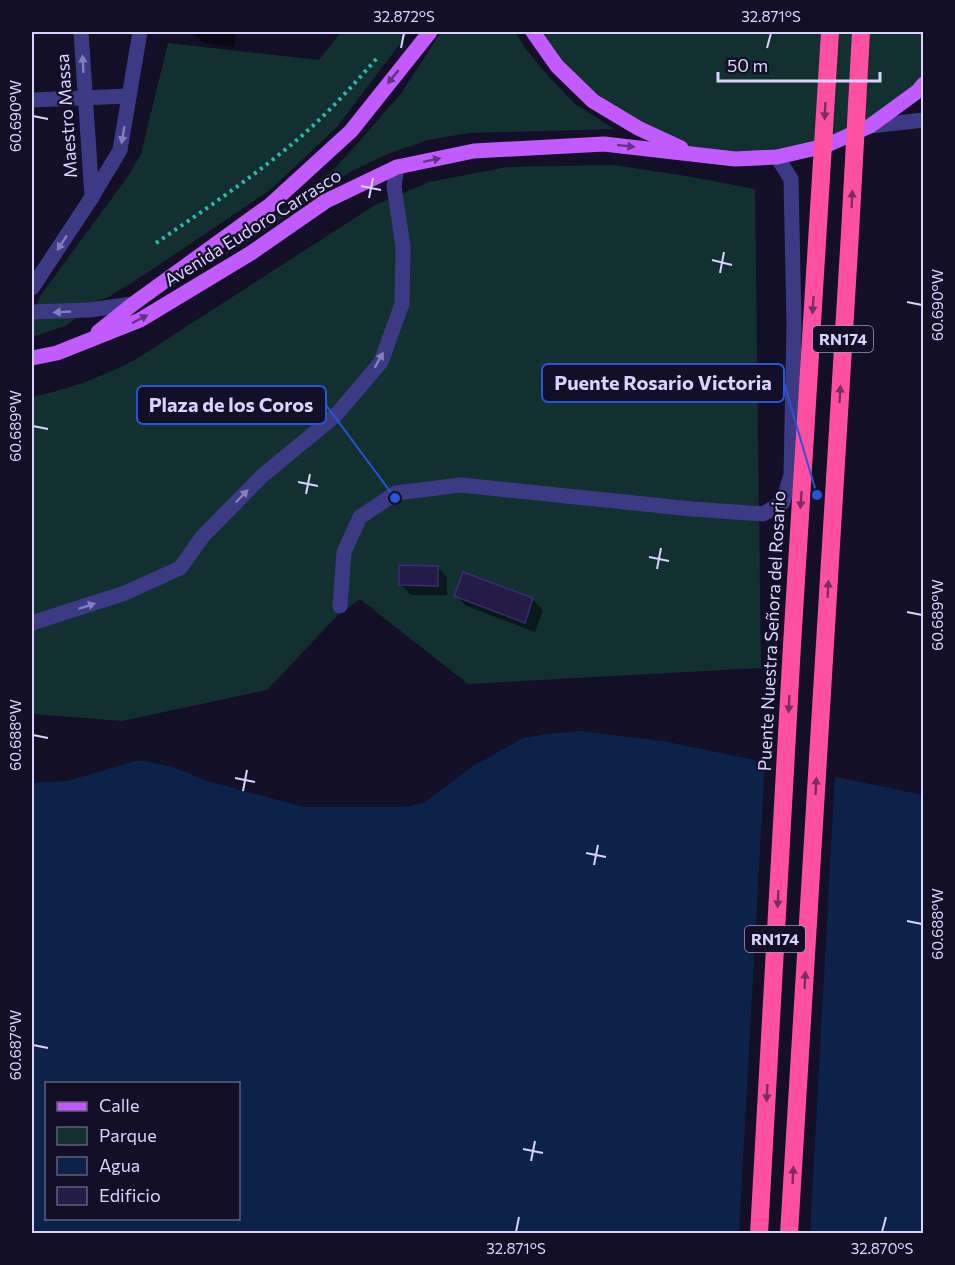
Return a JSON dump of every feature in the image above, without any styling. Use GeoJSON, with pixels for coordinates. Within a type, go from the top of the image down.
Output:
{"type":"FeatureCollection","features":[{"type":"Feature","properties":{"kind":"highway","name":"Puente Nuestra Señora del Rosario"},"geometry":{"type":"LineString","coordinates":[[759,1233],[830,32]]}},
{"type":"Feature","properties":{"kind":"highway","name":"RN174"},"geometry":{"type":"LineString","coordinates":[[789,1233],[861,32]]}},
{"type":"Feature","properties":{"kind":"main road","name":"Avenida Eudoro Carrasco"},"geometry":{"type":"LineString","coordinates":[[87,342],[133,304],[270,206],[351,131],[430,32]]}},
{"type":"Feature","properties":{"kind":"main road","name":"Avenida Eudoro Carrasco"},"geometry":{"type":"LineString","coordinates":[[533,32],[557,66],[593,101],[638,128],[694,154]]}},
{"type":"Feature","properties":{"kind":"main road","name":"Avenida Eudoro Carrasco"},"geometry":{"type":"LineString","coordinates":[[32,358],[57,353],[140,320],[251,253],[326,201],[397,167],[474,151],[604,144],[735,159],[777,157],[825,146],[870,126],[918,91],[924,84]]}},
{"type":"Feature","properties":{"kind":"street","name":"Maestro Massa"},"geometry":{"type":"LineString","coordinates":[[32,288],[92,197],[81,32]]}},
{"type":"Feature","properties":{"kind":"street"},"geometry":{"type":"LineString","coordinates":[[92,197],[120,150],[140,32]]}},
{"type":"Feature","properties":{"kind":"street"},"geometry":{"type":"LineString","coordinates":[[32,100],[129,96]]}},
{"type":"Feature","properties":{"kind":"street"},"geometry":{"type":"LineString","coordinates":[[870,126],[924,120]]}},
{"type":"Feature","properties":{"kind":"street"},"geometry":{"type":"LineString","coordinates":[[340,606],[344,552],[360,518],[396,493],[461,485],[763,514],[783,502],[791,475],[794,324],[791,180],[777,157]]}},
{"type":"Feature","properties":{"kind":"street"},"geometry":{"type":"LineString","coordinates":[[32,623],[125,593],[180,568],[203,536],[262,476],[336,415],[381,362],[402,304],[403,247],[394,186],[397,167]]}},
{"type":"Feature","properties":{"kind":"street"},"geometry":{"type":"LineString","coordinates":[[32,312],[89,310],[133,304]]}},
{"type":"Feature","properties":{"kind":"path"},"geometry":{"type":"LineString","coordinates":[[156,243],[272,160],[305,133],[338,102],[378,57]]}},
{"type":"Feature","properties":{"kind":"green space"},"geometry":{"type":"Polygon","coordinates":[[[341,32],[409,32],[336,128],[270,190],[107,298],[82,305],[36,308],[40,296],[126,179],[141,154],[168,43],[319,60],[341,32]]]}},
{"type":"Feature","properties":{"kind":"green space"},"geometry":{"type":"Polygon","coordinates":[[[441,32],[515,32],[527,51],[574,103],[614,129],[469,133],[428,140],[390,153],[352,171],[211,264],[333,170],[402,92],[441,32]]]}},
{"type":"Feature","properties":{"kind":"green space"},"geometry":{"type":"Polygon","coordinates":[[[533,32],[923,32],[923,84],[870,126],[777,157],[694,154],[593,101],[533,32]]]}},
{"type":"Feature","properties":{"kind":"green space"},"geometry":{"type":"Polygon","coordinates":[[[613,165],[755,189],[761,668],[468,684],[360,599],[338,615],[267,690],[122,721],[32,714],[32,397],[84,382],[133,361],[375,205],[429,182],[507,167],[613,165]]]}},
{"type":"Feature","properties":{"kind":"green space"},"geometry":{"type":"Polygon","coordinates":[[[67,316],[75,319],[65,326],[32,337],[32,319],[67,316]]]}},
{"type":"Feature","properties":{"kind":"water"},"geometry":{"type":"Polygon","coordinates":[[[580,731],[663,741],[923,795],[923,1233],[32,1234],[32,783],[67,781],[139,760],[173,767],[207,781],[304,807],[406,807],[425,802],[473,766],[523,738],[580,731]]]}},
{"type":"Feature","properties":{"kind":"pier"},"geometry":{"type":"Polygon","coordinates":[[[765,759],[835,773],[810,1234],[739,1233],[765,759]]]}},
{"type":"Feature","properties":{"kind":"building"},"geometry":{"type":"Polygon","coordinates":[[[399,565],[438,566],[438,586],[399,585],[399,565]]]}},
{"type":"Feature","properties":{"kind":"building"},"geometry":{"type":"Polygon","coordinates":[[[463,572],[533,598],[525,623],[454,596],[463,572]]]}},
{"type":"Feature","properties":{"kind":"place","name":"Puente Rosario Victoria"},"geometry":{"type":"Point","coordinates":[817,495]}},
{"type":"Feature","properties":{"kind":"place","name":"Plaza de los Coros"},"geometry":{"type":"Point","coordinates":[395,498]}}]}
